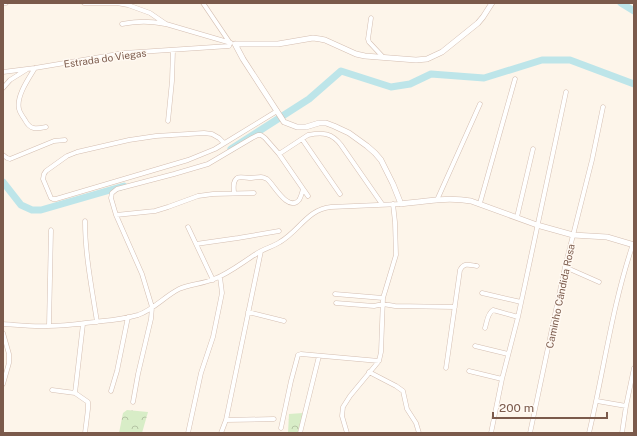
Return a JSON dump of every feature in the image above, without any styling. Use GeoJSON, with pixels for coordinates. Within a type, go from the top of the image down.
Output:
{"type":"FeatureCollection","features":[{"type":"Feature","properties":{"kind":"street","name":"Estrada do Viegas"},"geometry":{"type":"LineString","coordinates":[[84,3],[128,4],[150,13],[166,24],[232,44],[278,44],[313,38],[325,40],[356,54],[365,56],[416,60],[427,59],[442,52],[478,23],[492,3]]}},
{"type":"Feature","properties":{"kind":"street"},"geometry":{"type":"LineString","coordinates":[[203,3],[243,59],[284,122],[297,127],[306,127],[319,123],[330,125],[349,133],[367,146],[381,160],[401,204]]}},
{"type":"Feature","properties":{"kind":"street"},"geometry":{"type":"LineString","coordinates":[[371,18],[368,42],[383,58]]}},
{"type":"Feature","properties":{"kind":"street"},"geometry":{"type":"LineString","coordinates":[[122,24],[141,21],[166,24]]}},
{"type":"Feature","properties":{"kind":"street","name":"Estrada do Viegas"},"geometry":{"type":"LineString","coordinates":[[3,72],[124,53],[229,46],[232,44]]}},
{"type":"Feature","properties":{"kind":"street"},"geometry":{"type":"LineString","coordinates":[[168,121],[173,50]]}},
{"type":"Feature","properties":{"kind":"street"},"geometry":{"type":"LineString","coordinates":[[35,68],[22,92],[19,107],[27,125],[31,128],[46,127]]}},
{"type":"Feature","properties":{"kind":"street"},"geometry":{"type":"LineString","coordinates":[[3,88],[15,77],[29,69]]}},
{"type":"Feature","properties":{"kind":"street"},"geometry":{"type":"LineString","coordinates":[[480,203],[515,79]]}},
{"type":"Feature","properties":{"kind":"street"},"geometry":{"type":"LineString","coordinates":[[491,433],[502,378],[518,316],[566,92]]}},
{"type":"Feature","properties":{"kind":"street"},"geometry":{"type":"LineString","coordinates":[[437,200],[480,104]]}},
{"type":"Feature","properties":{"kind":"street","name":"Caminho Cândida Rosa"},"geometry":{"type":"LineString","coordinates":[[530,433],[565,267],[592,160],[603,107]]}},
{"type":"Feature","properties":{"kind":"street"},"geometry":{"type":"LineString","coordinates":[[224,144],[216,135],[204,133],[156,136],[129,140],[77,152],[67,156],[46,171],[43,179],[50,198],[56,199],[182,162],[215,149],[224,144],[277,112]]}},
{"type":"Feature","properties":{"kind":"street"},"geometry":{"type":"LineString","coordinates":[[279,154],[308,135],[326,134],[332,136],[336,139],[382,204]]}},
{"type":"Feature","properties":{"kind":"street"},"geometry":{"type":"LineString","coordinates":[[133,402],[151,319],[152,307],[142,274],[116,215],[111,198],[112,192],[208,164],[258,135],[263,136],[279,154],[308,196]]}},
{"type":"Feature","properties":{"kind":"street"},"geometry":{"type":"LineString","coordinates":[[302,139],[340,194]]}},
{"type":"Feature","properties":{"kind":"street"},"geometry":{"type":"LineString","coordinates":[[3,155],[10,159],[54,140],[65,140]]}},
{"type":"Feature","properties":{"kind":"street"},"geometry":{"type":"LineString","coordinates":[[215,149],[219,158]]}},
{"type":"Feature","properties":{"kind":"street"},"geometry":{"type":"LineString","coordinates":[[517,217],[533,149]]}},
{"type":"Feature","properties":{"kind":"street"},"geometry":{"type":"LineString","coordinates":[[234,193],[234,184],[236,179],[239,177],[266,178],[280,195],[294,204],[300,199],[303,189]]}},
{"type":"Feature","properties":{"kind":"street"},"geometry":{"type":"LineString","coordinates":[[116,215],[155,211],[198,196],[254,193]]}},
{"type":"Feature","properties":{"kind":"street"},"geometry":{"type":"LineString","coordinates":[[3,324],[49,326],[82,324],[139,314],[180,289],[220,277],[261,251],[280,242],[316,211],[324,208],[460,199],[480,203],[537,225],[573,235],[607,238],[633,245],[622,278],[589,433]]}},
{"type":"Feature","properties":{"kind":"street"},"geometry":{"type":"LineString","coordinates":[[347,433],[342,416],[343,407],[350,396],[379,361],[381,352],[383,298],[388,279],[394,266],[396,255],[394,204]]}},
{"type":"Feature","properties":{"kind":"street"},"geometry":{"type":"LineString","coordinates":[[85,221],[87,254],[97,322]]}},
{"type":"Feature","properties":{"kind":"street"},"geometry":{"type":"LineString","coordinates":[[188,227],[213,280]]}},
{"type":"Feature","properties":{"kind":"street"},"geometry":{"type":"LineString","coordinates":[[49,326],[51,230]]}},
{"type":"Feature","properties":{"kind":"street"},"geometry":{"type":"LineString","coordinates":[[196,244],[278,231]]}},
{"type":"Feature","properties":{"kind":"street"},"geometry":{"type":"LineString","coordinates":[[222,433],[261,251]]}},
{"type":"Feature","properties":{"kind":"street"},"geometry":{"type":"LineString","coordinates":[[446,368],[460,270],[465,264],[478,266]]}},
{"type":"Feature","properties":{"kind":"street"},"geometry":{"type":"LineString","coordinates":[[565,267],[599,282]]}},
{"type":"Feature","properties":{"kind":"street"},"geometry":{"type":"LineString","coordinates":[[188,433],[201,373],[213,337],[220,303],[222,293],[220,277]]}},
{"type":"Feature","properties":{"kind":"street"},"geometry":{"type":"LineString","coordinates":[[482,293],[521,302]]}},
{"type":"Feature","properties":{"kind":"street"},"geometry":{"type":"LineString","coordinates":[[335,294],[383,298]]}},
{"type":"Feature","properties":{"kind":"street"},"geometry":{"type":"LineString","coordinates":[[336,303],[374,306],[383,304],[396,306],[455,307]]}},
{"type":"Feature","properties":{"kind":"street"},"geometry":{"type":"LineString","coordinates":[[485,328],[491,310],[518,316]]}},
{"type":"Feature","properties":{"kind":"street"},"geometry":{"type":"LineString","coordinates":[[248,312],[284,322]]}},
{"type":"Feature","properties":{"kind":"street"},"geometry":{"type":"LineString","coordinates":[[111,390],[117,371],[128,317]]}},
{"type":"Feature","properties":{"kind":"street"},"geometry":{"type":"LineString","coordinates":[[75,393],[82,324]]}},
{"type":"Feature","properties":{"kind":"street"},"geometry":{"type":"LineString","coordinates":[[3,333],[9,354],[9,363],[3,384]]}},
{"type":"Feature","properties":{"kind":"street"},"geometry":{"type":"LineString","coordinates":[[475,346],[508,354]]}},
{"type":"Feature","properties":{"kind":"street"},"geometry":{"type":"LineString","coordinates":[[281,428],[298,355],[379,361]]}},
{"type":"Feature","properties":{"kind":"street"},"geometry":{"type":"LineString","coordinates":[[300,433],[319,356]]}},
{"type":"Feature","properties":{"kind":"street"},"geometry":{"type":"LineString","coordinates":[[622,433],[634,368]]}},
{"type":"Feature","properties":{"kind":"street"},"geometry":{"type":"LineString","coordinates":[[469,371],[502,378]]}},
{"type":"Feature","properties":{"kind":"street"},"geometry":{"type":"LineString","coordinates":[[369,372],[403,391],[406,409],[416,423],[419,433]]}},
{"type":"Feature","properties":{"kind":"street"},"geometry":{"type":"LineString","coordinates":[[52,390],[75,393],[87,400],[89,403],[85,433]]}},
{"type":"Feature","properties":{"kind":"street"},"geometry":{"type":"LineString","coordinates":[[596,401],[626,406]]}},
{"type":"Feature","properties":{"kind":"street"},"geometry":{"type":"LineString","coordinates":[[226,420],[274,419]]}},
{"type":"Feature","properties":{"kind":"green space"},"geometry":{"type":"Polygon","coordinates":[[[127,410],[148,412],[142,433],[119,433],[123,413],[127,410]]]}},
{"type":"Feature","properties":{"kind":"green space"},"geometry":{"type":"Polygon","coordinates":[[[303,413],[298,433],[288,433],[289,414],[303,413]]]}},
{"type":"Feature","properties":{"kind":"waterway"},"geometry":{"type":"LineString","coordinates":[[621,3],[634,11]]}},
{"type":"Feature","properties":{"kind":"waterway"},"geometry":{"type":"LineString","coordinates":[[231,149],[309,99],[341,71],[391,87],[410,84],[431,74],[484,78],[542,60],[570,60],[634,84]]}},
{"type":"Feature","properties":{"kind":"waterway"},"geometry":{"type":"LineString","coordinates":[[3,182],[21,205],[32,210],[41,210],[124,186]]}}]}
